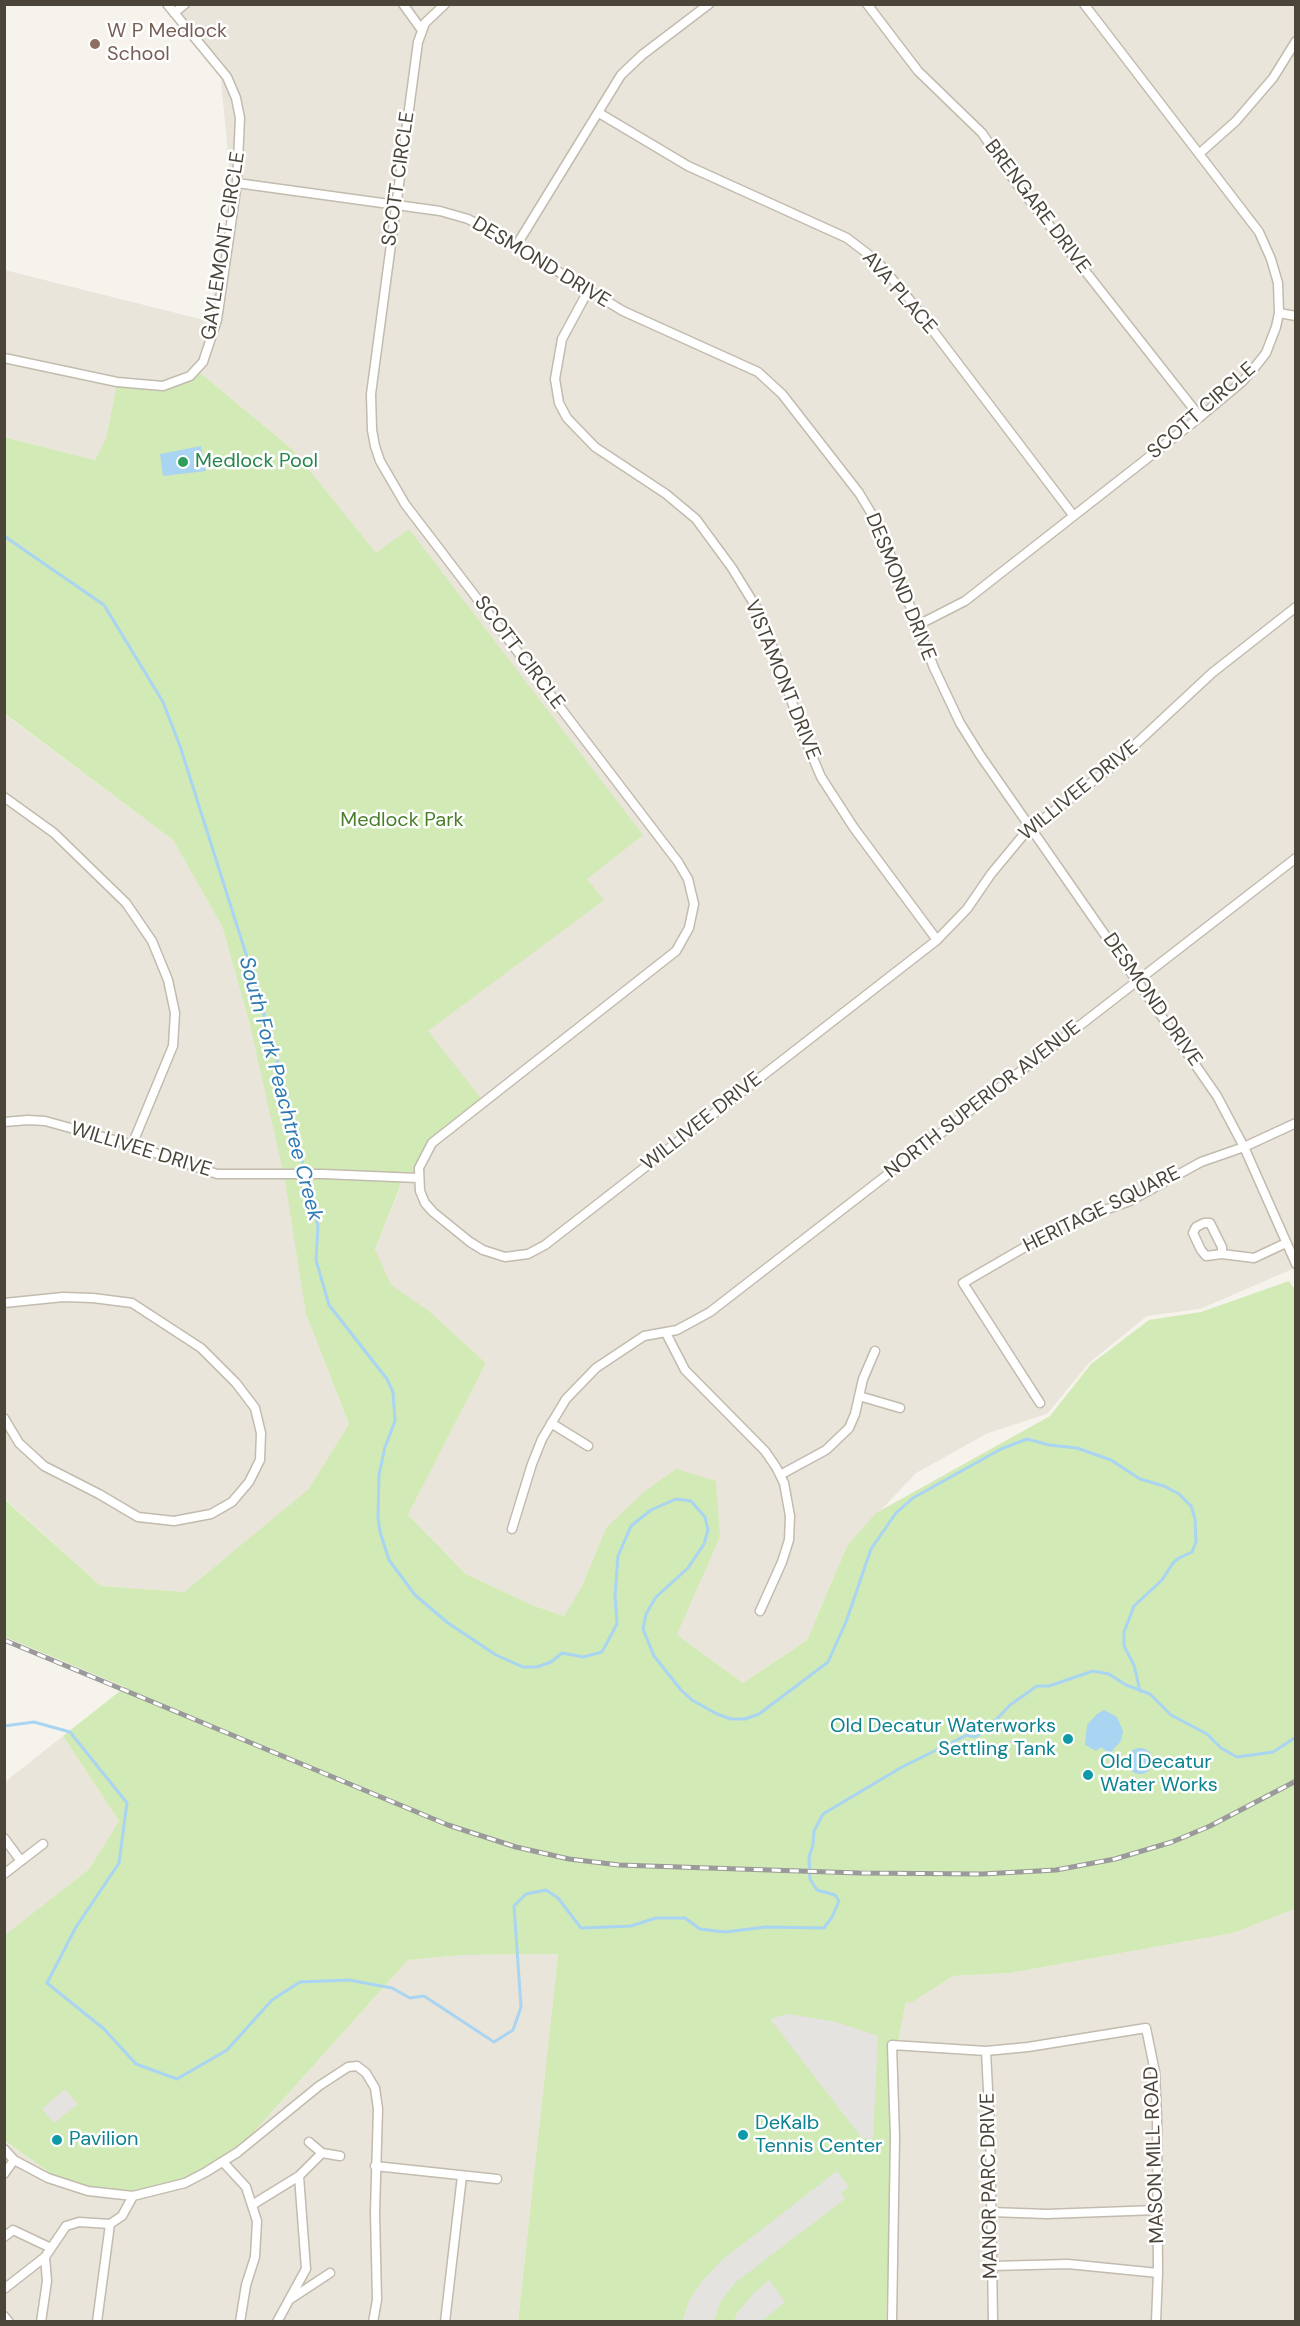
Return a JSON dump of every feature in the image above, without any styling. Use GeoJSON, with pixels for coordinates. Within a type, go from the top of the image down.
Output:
{"type":"FeatureCollection","features":[{"type":"Feature","properties":{"kind":"street","name":"GAYLEMONT CIRCLE"},"geometry":{"type":"LineString","coordinates":[[4,358],[135,384],[163,386],[190,376],[203,362],[217,320],[237,183],[240,118],[232,87],[218,64],[167,4]]}},
{"type":"Feature","properties":{"kind":"street"},"geometry":{"type":"LineString","coordinates":[[174,13],[185,4]]}},
{"type":"Feature","properties":{"kind":"street"},"geometry":{"type":"LineString","coordinates":[[403,4],[421,29],[445,4]]}},
{"type":"Feature","properties":{"kind":"street"},"geometry":{"type":"LineString","coordinates":[[516,246],[621,75],[631,64],[709,4]]}},
{"type":"Feature","properties":{"kind":"street","name":"BRENGARE DRIVE"},"geometry":{"type":"LineString","coordinates":[[867,4],[918,71],[982,133],[1016,183],[1200,417]]}},
{"type":"Feature","properties":{"kind":"street","name":"SCOTT CIRCLE"},"geometry":{"type":"LineString","coordinates":[[918,626],[965,601],[1243,381],[1266,353],[1279,313],[1278,284],[1271,259],[1252,221],[1084,4]]}},
{"type":"Feature","properties":{"kind":"street","name":"SCOTT CIRCLE"},"geometry":{"type":"LineString","coordinates":[[418,1178],[425,1152],[439,1135],[676,951],[689,928],[694,904],[688,879],[678,862],[405,504],[380,461],[372,430],[371,394],[421,29]]}},
{"type":"Feature","properties":{"kind":"street"},"geometry":{"type":"LineString","coordinates":[[1200,153],[1236,121],[1273,78],[1296,41]]}},
{"type":"Feature","properties":{"kind":"street","name":"AVA PLACE"},"geometry":{"type":"LineString","coordinates":[[599,113],[688,166],[847,238],[877,261],[909,299],[1073,515]]}},
{"type":"Feature","properties":{"kind":"street","name":"DESMOND DRIVE"},"geometry":{"type":"LineString","coordinates":[[237,183],[454,214],[483,227],[623,311],[751,369],[770,382],[782,394],[871,513],[882,533],[943,689],[960,723],[1217,1096],[1244,1147],[1296,1264]]}},
{"type":"Feature","properties":{"kind":"street","name":"VISTAMONT DRIVE"},"geometry":{"type":"LineString","coordinates":[[588,291],[562,339],[555,379],[559,403],[567,418],[595,447],[666,494],[696,519],[732,568],[756,607],[821,777],[854,828],[937,940]]}},
{"type":"Feature","properties":{"kind":"street"},"geometry":{"type":"LineString","coordinates":[[1279,313],[1296,316]]}},
{"type":"Feature","properties":{"kind":"street","name":"WILLIVEE DRIVE"},"geometry":{"type":"LineString","coordinates":[[4,1122],[45,1121],[132,1145],[217,1174],[345,1174],[418,1178],[420,1191],[428,1208],[470,1242],[483,1250],[505,1257],[528,1254],[545,1245],[937,940],[967,909],[1008,853],[1032,828],[1115,764],[1212,673],[1296,607]]}},
{"type":"Feature","properties":{"kind":"street"},"geometry":{"type":"LineString","coordinates":[[4,797],[54,833],[126,903],[152,941],[168,980],[175,1013],[173,1046],[132,1145]]}},
{"type":"Feature","properties":{"kind":"street","name":"NORTH SUPERIOR AVENUE"},"geometry":{"type":"LineString","coordinates":[[512,1529],[532,1464],[551,1423],[573,1390],[607,1359],[644,1336],[658,1332],[666,1333],[687,1326],[710,1312],[1296,858]]}},
{"type":"Feature","properties":{"kind":"street"},"geometry":{"type":"LineString","coordinates":[[1244,1147],[1296,1123]]}},
{"type":"Feature","properties":{"kind":"street","name":"HERITAGE SQUARE"},"geometry":{"type":"LineString","coordinates":[[1040,1404],[963,1283],[1063,1225],[1130,1201],[1193,1166],[1244,1147]]}},
{"type":"Feature","properties":{"kind":"street"},"geometry":{"type":"LineString","coordinates":[[1222,1254],[1254,1258],[1286,1243]]}},
{"type":"Feature","properties":{"kind":"street"},"geometry":{"type":"LineString","coordinates":[[4,1303],[73,1297],[132,1303],[201,1348],[236,1383],[255,1408],[261,1433],[260,1460],[249,1482],[232,1502],[211,1514],[174,1521],[138,1517],[44,1466],[19,1443],[4,1418]]}},
{"type":"Feature","properties":{"kind":"street"},"geometry":{"type":"LineString","coordinates":[[666,1333],[692,1380],[758,1443],[780,1475],[789,1505],[789,1540],[782,1562],[760,1611]]}},
{"type":"Feature","properties":{"kind":"street"},"geometry":{"type":"LineString","coordinates":[[780,1475],[816,1456],[843,1435],[852,1422],[863,1379],[875,1351]]}},
{"type":"Feature","properties":{"kind":"street"},"geometry":{"type":"LineString","coordinates":[[859,1396],[900,1408]]}},
{"type":"Feature","properties":{"kind":"street"},"geometry":{"type":"LineString","coordinates":[[551,1423],[588,1446]]}},
{"type":"Feature","properties":{"kind":"street"},"geometry":{"type":"LineString","coordinates":[[4,1838],[21,1861]]}},
{"type":"Feature","properties":{"kind":"street"},"geometry":{"type":"LineString","coordinates":[[4,1874],[44,1844]]}},
{"type":"Feature","properties":{"kind":"street","name":"MASON MILL ROAD"},"geometry":{"type":"LineString","coordinates":[[892,2322],[895,2137],[892,2045],[986,2051],[1028,2047],[1146,2028],[1155,2072],[1157,2117],[1156,2322]]}},
{"type":"Feature","properties":{"kind":"street","name":"MANOR PARC DRIVE"},"geometry":{"type":"LineString","coordinates":[[986,2051],[993,2322]]}},
{"type":"Feature","properties":{"kind":"street"},"geometry":{"type":"LineString","coordinates":[[4,2149],[14,2160],[48,2178],[88,2192],[133,2196],[185,2183],[222,2162],[238,2152],[319,2086],[348,2067],[357,2066],[366,2073],[375,2088],[378,2109],[375,2166],[377,2300],[373,2322]]}},
{"type":"Feature","properties":{"kind":"street"},"geometry":{"type":"LineString","coordinates":[[309,2142],[322,2153],[340,2156]]}},
{"type":"Feature","properties":{"kind":"street"},"geometry":{"type":"LineString","coordinates":[[252,2205],[299,2176],[322,2153]]}},
{"type":"Feature","properties":{"kind":"street"},"geometry":{"type":"LineString","coordinates":[[4,2174],[14,2160]]}},
{"type":"Feature","properties":{"kind":"street"},"geometry":{"type":"LineString","coordinates":[[222,2162],[246,2187],[257,2221],[255,2258],[246,2285],[240,2321]]}},
{"type":"Feature","properties":{"kind":"street"},"geometry":{"type":"LineString","coordinates":[[375,2166],[498,2179]]}},
{"type":"Feature","properties":{"kind":"street"},"geometry":{"type":"LineString","coordinates":[[277,2322],[306,2269],[299,2176]]}},
{"type":"Feature","properties":{"kind":"street"},"geometry":{"type":"LineString","coordinates":[[446,2322],[462,2176]]}},
{"type":"Feature","properties":{"kind":"street"},"geometry":{"type":"LineString","coordinates":[[4,2289],[45,2257],[66,2226],[79,2222],[110,2224],[122,2216],[133,2196]]}},
{"type":"Feature","properties":{"kind":"street"},"geometry":{"type":"LineString","coordinates":[[991,2211],[1047,2214],[1158,2210]]}},
{"type":"Feature","properties":{"kind":"street"},"geometry":{"type":"LineString","coordinates":[[96,2322],[110,2224]]}},
{"type":"Feature","properties":{"kind":"street"},"geometry":{"type":"LineString","coordinates":[[4,2236],[13,2230],[51,2248]]}},
{"type":"Feature","properties":{"kind":"street"},"geometry":{"type":"LineString","coordinates":[[41,2322],[47,2281],[45,2257]]}},
{"type":"Feature","properties":{"kind":"street"},"geometry":{"type":"LineString","coordinates":[[992,2266],[1068,2264],[1158,2273]]}},
{"type":"Feature","properties":{"kind":"street"},"geometry":{"type":"LineString","coordinates":[[289,2300],[330,2273]]}},
{"type":"Feature","properties":{"kind":"street"},"geometry":{"type":"LineString","coordinates":[[4,2316],[9,2322]]}},
{"type":"Feature","properties":{"kind":"shaded area"},"geometry":{"type":"Polygon","coordinates":[[[176,5],[1295,5],[1295,1268],[1200,1309],[1147,1316],[1089,1363],[1047,1414],[988,1433],[916,1473],[847,1546],[807,1640],[743,1683],[677,1635],[720,1537],[606,1528],[582,1586],[564,1616],[532,1605],[466,1574],[408,1515],[486,1363],[428,1310],[391,1286],[375,1249],[403,1180],[306,1314],[349,1424],[310,1489],[184,1592],[101,1586],[5,1499],[4,714],[173,840],[222,926],[250,1025],[379,1067],[603,900],[587,879],[410,529],[376,554],[293,450],[198,371],[165,389],[117,384],[106,438],[95,460],[5,437],[5,270],[208,321],[232,197],[220,70],[176,5]]]}},
{"type":"Feature","properties":{"kind":"shaded area"},"geometry":{"type":"Polygon","coordinates":[[[63,1736],[119,1821],[89,1869],[5,1936],[5,1782],[63,1736]]]}},
{"type":"Feature","properties":{"kind":"shaded area"},"geometry":{"type":"Polygon","coordinates":[[[1295,1909],[1295,2321],[886,2322],[896,2052],[906,2002],[911,2003],[953,1976],[1010,1973],[1233,1933],[1295,1909]]]}},
{"type":"Feature","properties":{"kind":"shaded area"},"geometry":{"type":"Polygon","coordinates":[[[558,1954],[518,2321],[5,2321],[4,2141],[53,2175],[162,2194],[243,2144],[408,1960],[462,1955],[558,1954]]]}},
{"type":"Feature","properties":{"kind":"shaded area"},"geometry":{"type":"Polygon","coordinates":[[[788,2014],[836,2022],[878,2036],[873,2139],[862,2138],[770,2019],[788,2014]]]}},
{"type":"Feature","properties":{"kind":"shaded area"},"geometry":{"type":"Polygon","coordinates":[[[65,2089],[78,2104],[54,2123],[42,2109],[65,2089]]]}},
{"type":"Feature","properties":{"kind":"shaded area"},"geometry":{"type":"Polygon","coordinates":[[[837,2171],[849,2187],[841,2193],[845,2199],[736,2282],[720,2302],[714,2321],[683,2321],[688,2302],[703,2280],[722,2260],[837,2171]]]}},
{"type":"Feature","properties":{"kind":"shaded area"},"geometry":{"type":"Polygon","coordinates":[[[769,2280],[785,2302],[762,2321],[734,2321],[737,2313],[753,2294],[769,2280]]]}},
{"type":"Feature","properties":{"kind":"green space","name":"Medlock Park"},"geometry":{"type":"Polygon","coordinates":[[[198,371],[293,450],[376,553],[409,529],[643,835],[587,879],[604,900],[428,1031],[483,1101],[432,1143],[418,1178],[283,1171],[250,1025],[222,926],[173,840],[5,714],[4,437],[95,460],[106,438],[117,384],[165,389],[198,371]]]}},
{"type":"Feature","properties":{"kind":"green space"},"geometry":{"type":"Polygon","coordinates":[[[284,1174],[403,1179],[375,1249],[391,1285],[428,1310],[486,1363],[408,1515],[466,1574],[532,1605],[564,1616],[582,1586],[606,1528],[644,1492],[676,1469],[716,1481],[720,1537],[677,1635],[743,1683],[807,1640],[847,1546],[876,1513],[1050,1416],[1091,1364],[1149,1320],[1201,1312],[1289,1281],[1296,1291],[1295,1909],[1233,1933],[1010,1973],[953,1976],[911,2003],[906,2002],[896,2052],[886,2321],[518,2321],[558,1954],[462,1955],[408,1960],[243,2144],[162,2194],[103,2193],[53,2175],[5,2141],[4,1936],[89,1869],[119,1821],[63,1736],[125,1687],[5,1637],[4,1499],[101,1586],[184,1592],[309,1489],[349,1424],[306,1314],[284,1174]]]}},
{"type":"Feature","properties":{"kind":"water","name":"Medlock Pool"},"geometry":{"type":"Polygon","coordinates":[[[201,446],[206,471],[163,476],[160,454],[201,446]]]}},
{"type":"Feature","properties":{"kind":"water"},"geometry":{"type":"Polygon","coordinates":[[[1104,1710],[1117,1717],[1123,1731],[1121,1741],[1111,1752],[1101,1747],[1096,1751],[1085,1745],[1087,1725],[1104,1710]]]}},
{"type":"Feature","properties":{"kind":"water"},"geometry":{"type":"Polygon","coordinates":[[[1140,1748],[1149,1752],[1153,1761],[1149,1770],[1140,1774],[1131,1770],[1127,1761],[1131,1752],[1140,1748]]]}},
{"type":"Feature","properties":{"kind":"waterway","name":"South Fork Peachtree Creek"},"geometry":{"type":"LineString","coordinates":[[4,536],[104,605],[163,702],[180,746],[253,976],[282,1078],[318,1226],[316,1260],[329,1305],[387,1379],[393,1392],[395,1421],[385,1447],[379,1475],[378,1518],[389,1560],[415,1595],[448,1623],[496,1655],[523,1667],[537,1667],[551,1662],[562,1653],[583,1657],[602,1652],[617,1624],[615,1596],[618,1556],[631,1526],[651,1510],[676,1499],[691,1501],[705,1517],[708,1530],[704,1544],[688,1568],[656,1597],[646,1614],[643,1629],[654,1656],[692,1700],[717,1714],[731,1719],[745,1719],[759,1714],[828,1662],[846,1622],[871,1549],[896,1513],[913,1498],[1001,1449],[1027,1439],[1049,1445],[1077,1448],[1111,1460],[1140,1479],[1164,1486],[1179,1494],[1191,1506],[1195,1519],[1196,1542],[1192,1552],[1173,1563],[1162,1580],[1134,1606],[1124,1632],[1124,1646],[1134,1665],[1140,1691]]}},
{"type":"Feature","properties":{"kind":"waterway"},"geometry":{"type":"LineString","coordinates":[[4,1726],[34,1722],[70,1732],[127,1803],[119,1863],[76,1927],[47,1983],[104,2029],[136,2064],[177,2079],[227,2050],[272,2000],[300,1982],[349,1980],[392,1988],[410,1998],[424,1996],[494,2042],[513,2030],[521,2007],[514,1906],[526,1894],[546,1890],[558,1898],[581,1928],[631,1926],[656,1918],[685,1918],[700,1929],[725,1932],[766,1927],[824,1928],[839,1901],[835,1895],[817,1890],[810,1879],[809,1857],[814,1831],[823,1814],[902,1767],[967,1735],[975,1737],[979,1735],[985,1722],[995,1721],[1010,1705],[1037,1686],[1049,1686],[1093,1671],[1109,1674],[1126,1685],[1150,1694],[1171,1715],[1207,1734],[1221,1748],[1237,1757],[1273,1752],[1296,1737]]}},
{"type":"Feature","properties":{"kind":"railway"},"geometry":{"type":"LineString","coordinates":[[4,1640],[448,1825],[516,1847],[569,1859],[619,1865],[859,1873],[982,1874],[1056,1870],[1115,1859],[1172,1842],[1210,1826],[1296,1781]]}},
{"type":"Feature","properties":{"kind":"place","name":"W P Medlock School"},"geometry":{"type":"Point","coordinates":[95,44]}},
{"type":"Feature","properties":{"kind":"place","name":"Medlock Pool"},"geometry":{"type":"Point","coordinates":[183,462]}},
{"type":"Feature","properties":{"kind":"place","name":"Old Decatur Waterworks Settling Tank"},"geometry":{"type":"Point","coordinates":[1068,1739]}},
{"type":"Feature","properties":{"kind":"place","name":"Old Decatur Water Works"},"geometry":{"type":"Point","coordinates":[1088,1775]}},
{"type":"Feature","properties":{"kind":"place","name":"DeKalb Tennis Center"},"geometry":{"type":"Point","coordinates":[743,2135]}},
{"type":"Feature","properties":{"kind":"place","name":"Pavilion"},"geometry":{"type":"Point","coordinates":[57,2140]}}]}
